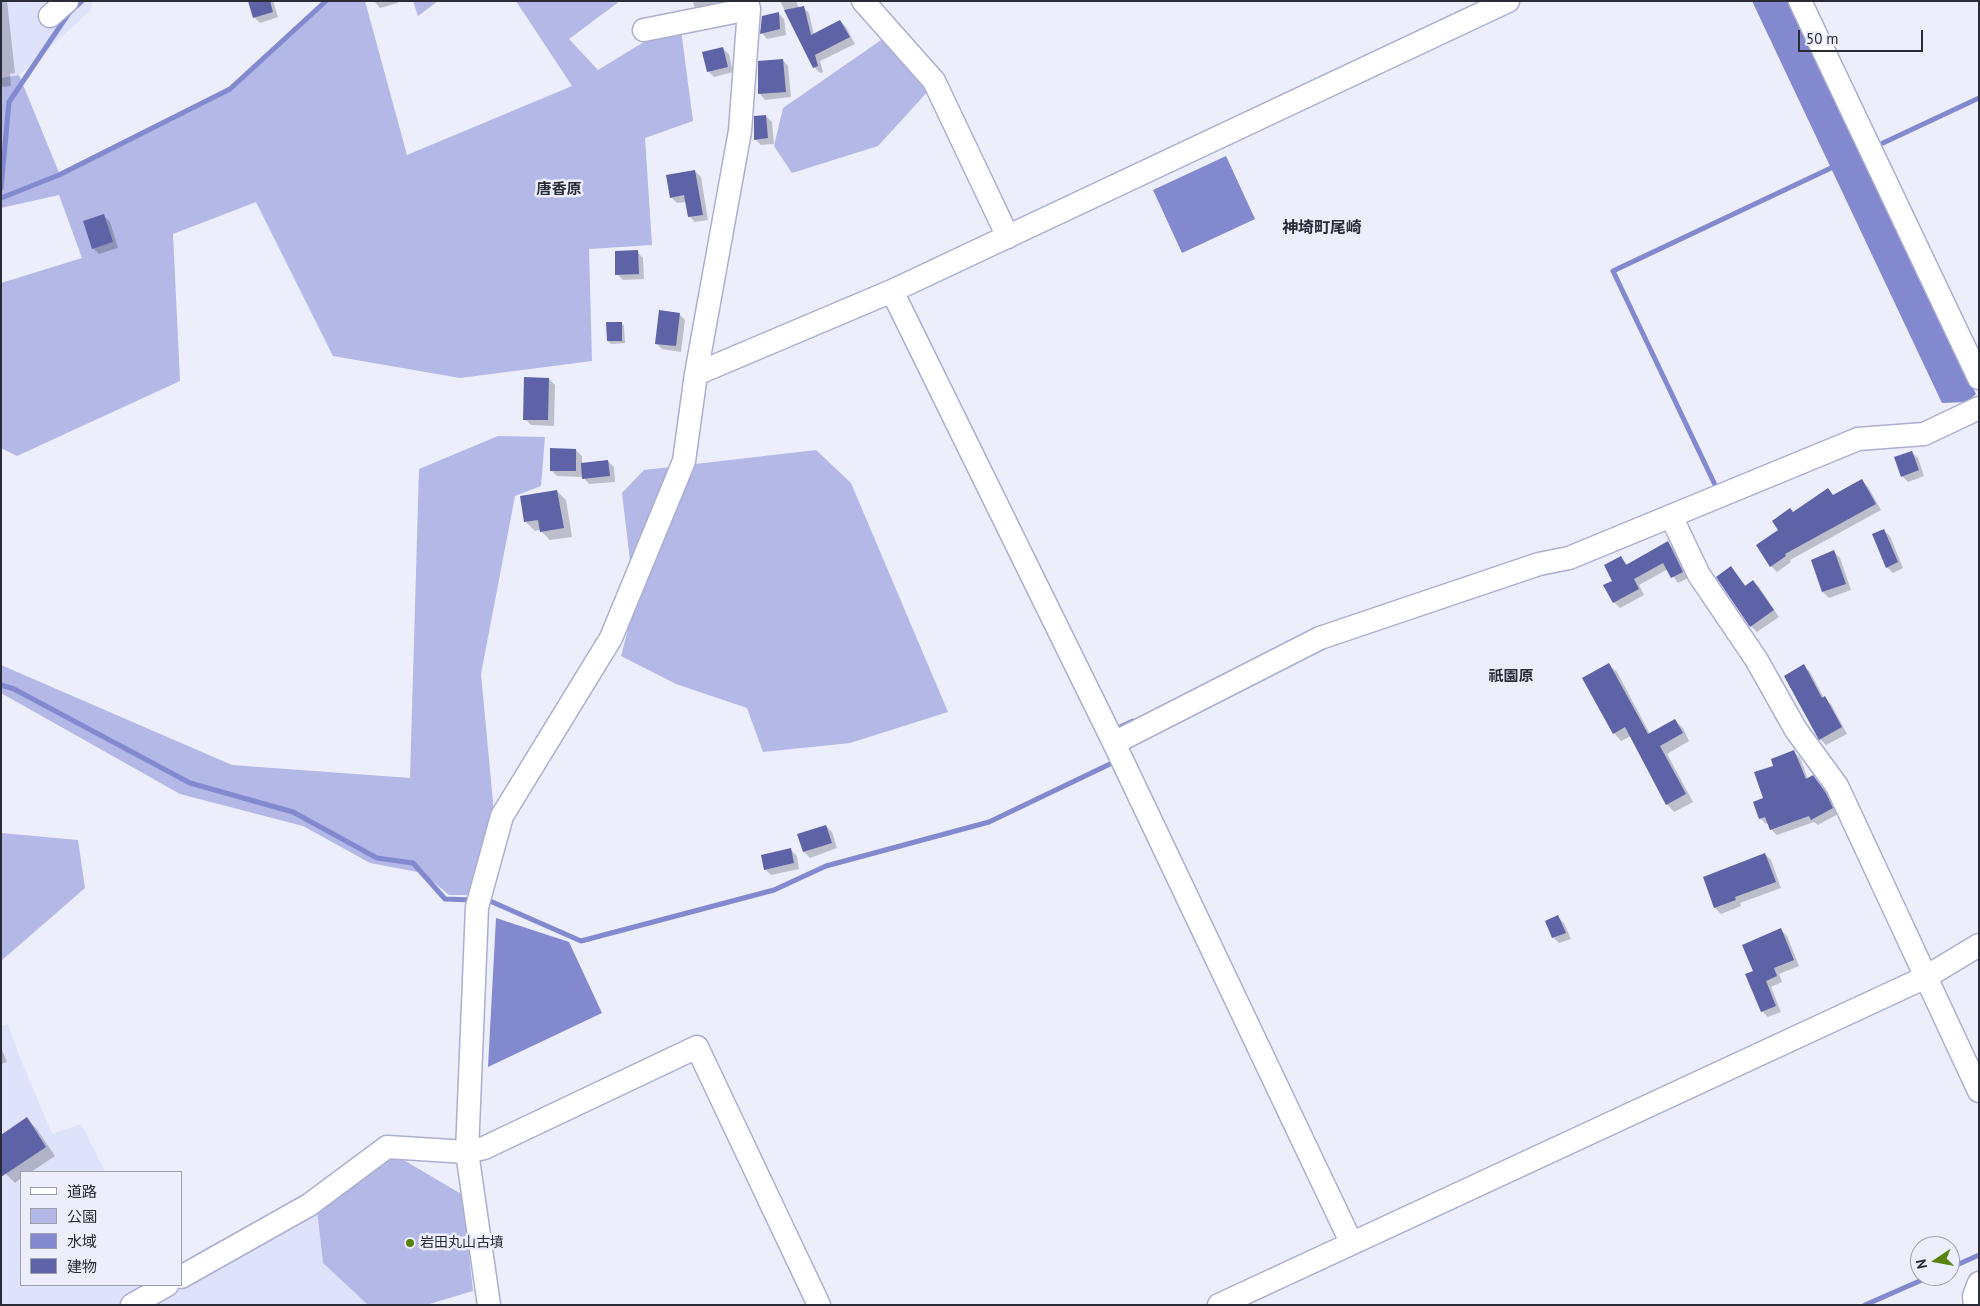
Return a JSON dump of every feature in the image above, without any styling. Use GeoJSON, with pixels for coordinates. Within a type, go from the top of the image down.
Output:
{"type":"FeatureCollection","features":[{"type":"Feature","properties":{"kind":"street"},"geometry":{"type":"LineString","coordinates":[[50,16],[67,1]]}},
{"type":"Feature","properties":{"kind":"street"},"geometry":{"type":"LineString","coordinates":[[863,1],[934,81],[1008,237]]}},
{"type":"Feature","properties":{"kind":"street"},"geometry":{"type":"LineString","coordinates":[[696,374],[892,291],[1508,1]]}},
{"type":"Feature","properties":{"kind":"street"},"geometry":{"type":"LineString","coordinates":[[1800,1],[1975,363]]}},
{"type":"Feature","properties":{"kind":"street"},"geometry":{"type":"LineString","coordinates":[[489,1305],[467,1152],[480,899],[502,816],[615,629],[684,461],[696,374],[740,131],[748,5],[644,30]]}},
{"type":"Feature","properties":{"kind":"street"},"geometry":{"type":"LineString","coordinates":[[892,291],[1114,743],[1351,1242]]}},
{"type":"Feature","properties":{"kind":"street"},"geometry":{"type":"LineString","coordinates":[[1114,743],[1320,638],[1539,564],[1569,558],[1858,439],[1924,434],[1979,408]]}},
{"type":"Feature","properties":{"kind":"street"},"geometry":{"type":"LineString","coordinates":[[1671,516],[1699,576],[1756,659],[1796,730],[1837,786],[1979,1091]]}},
{"type":"Feature","properties":{"kind":"street"},"geometry":{"type":"LineString","coordinates":[[1219,1305],[1351,1242],[1926,977],[1979,945]]}},
{"type":"Feature","properties":{"kind":"street"},"geometry":{"type":"LineString","coordinates":[[182,1276],[309,1205],[387,1147],[467,1152],[484,1148],[697,1047],[819,1305]]}},
{"type":"Feature","properties":{"kind":"street"},"geometry":{"type":"LineString","coordinates":[[1975,1305],[1974,1296],[1979,1283]]}},
{"type":"Feature","properties":{"kind":"street"},"geometry":{"type":"LineString","coordinates":[[132,1305],[165,1286]]}},
{"type":"Feature","properties":{"kind":"shaded area"},"geometry":{"type":"Polygon","coordinates":[[[1,1],[93,1],[90,11],[19,75],[1,78],[1,1]]]}},
{"type":"Feature","properties":{"kind":"shaded area"},"geometry":{"type":"Polygon","coordinates":[[[8,1024],[52,1134],[81,1124],[104,1171],[20,1171],[20,1286],[182,1286],[182,1274],[317,1210],[323,1263],[368,1305],[1,1305],[1,1026],[8,1024]]]}},
{"type":"Feature","properties":{"kind":"green space"},"geometry":{"type":"Polygon","coordinates":[[[326,1],[365,1],[407,155],[572,86],[516,1],[620,1],[569,39],[598,70],[652,37],[681,30],[693,121],[645,138],[652,245],[589,249],[592,361],[460,378],[333,356],[256,202],[173,234],[180,381],[17,456],[1,448],[1,283],[82,258],[59,195],[1,208],[1,78],[19,75],[60,175],[230,89],[326,1]]]}},
{"type":"Feature","properties":{"kind":"green space"},"geometry":{"type":"Polygon","coordinates":[[[413,1],[438,1],[418,16],[413,1]]]}},
{"type":"Feature","properties":{"kind":"green space"},"geometry":{"type":"Polygon","coordinates":[[[887,36],[931,88],[878,146],[792,173],[774,146],[783,108],[887,36]]]}},
{"type":"Feature","properties":{"kind":"green space"},"geometry":{"type":"Polygon","coordinates":[[[498,436],[545,437],[541,486],[515,496],[481,674],[494,813],[470,895],[449,895],[423,873],[370,863],[303,826],[180,794],[1,693],[1,665],[232,765],[410,778],[419,469],[498,436]]]}},
{"type":"Feature","properties":{"kind":"green space"},"geometry":{"type":"Polygon","coordinates":[[[816,450],[851,483],[948,712],[850,743],[763,752],[747,708],[676,684],[621,656],[635,603],[622,493],[644,470],[816,450]]]}},
{"type":"Feature","properties":{"kind":"green space"},"geometry":{"type":"Polygon","coordinates":[[[1,833],[78,840],[85,888],[1,961],[1,833]]]}},
{"type":"Feature","properties":{"kind":"green space"},"geometry":{"type":"Polygon","coordinates":[[[390,1152],[463,1195],[473,1291],[426,1305],[368,1305],[323,1263],[317,1210],[390,1152]]]}},
{"type":"Feature","properties":{"kind":"water"},"geometry":{"type":"Polygon","coordinates":[[[1752,1],[1790,1],[1976,394],[1967,402],[1942,403],[1752,1]]]}},
{"type":"Feature","properties":{"kind":"water"},"geometry":{"type":"Polygon","coordinates":[[[1226,156],[1255,219],[1182,253],[1153,190],[1226,156]]]}},
{"type":"Feature","properties":{"kind":"water"},"geometry":{"type":"Polygon","coordinates":[[[496,918],[569,942],[602,1013],[488,1067],[496,918]]]}},
{"type":"Feature","properties":{"kind":"building"},"geometry":{"type":"Polygon","coordinates":[[[248,1],[270,1],[273,12],[253,18],[248,1]]]}},
{"type":"Feature","properties":{"kind":"building"},"geometry":{"type":"Polygon","coordinates":[[[804,6],[811,35],[840,20],[850,37],[815,55],[818,66],[813,68],[784,10],[804,6]]]}},
{"type":"Feature","properties":{"kind":"building"},"geometry":{"type":"Polygon","coordinates":[[[779,12],[780,29],[760,34],[762,16],[779,12]]]}},
{"type":"Feature","properties":{"kind":"building"},"geometry":{"type":"Polygon","coordinates":[[[723,47],[728,67],[707,72],[702,52],[723,47]]]}},
{"type":"Feature","properties":{"kind":"building"},"geometry":{"type":"Polygon","coordinates":[[[783,59],[786,92],[758,94],[758,61],[783,59]]]}},
{"type":"Feature","properties":{"kind":"building"},"geometry":{"type":"Polygon","coordinates":[[[766,115],[768,138],[754,140],[754,116],[766,115]]]}},
{"type":"Feature","properties":{"kind":"building"},"geometry":{"type":"Polygon","coordinates":[[[695,170],[703,215],[688,217],[684,195],[670,198],[666,175],[695,170]]]}},
{"type":"Feature","properties":{"kind":"building"},"geometry":{"type":"Polygon","coordinates":[[[104,214],[113,242],[92,249],[83,221],[104,214]]]}},
{"type":"Feature","properties":{"kind":"building"},"geometry":{"type":"Polygon","coordinates":[[[638,250],[639,274],[615,275],[615,251],[638,250]]]}},
{"type":"Feature","properties":{"kind":"building"},"geometry":{"type":"Polygon","coordinates":[[[659,310],[680,313],[676,346],[655,344],[659,310]]]}},
{"type":"Feature","properties":{"kind":"building"},"geometry":{"type":"Polygon","coordinates":[[[606,322],[622,322],[622,341],[607,341],[606,322]]]}},
{"type":"Feature","properties":{"kind":"building"},"geometry":{"type":"Polygon","coordinates":[[[524,377],[549,378],[548,420],[523,420],[524,377]]]}},
{"type":"Feature","properties":{"kind":"building"},"geometry":{"type":"Polygon","coordinates":[[[550,448],[576,449],[576,471],[550,471],[550,448]]]}},
{"type":"Feature","properties":{"kind":"building"},"geometry":{"type":"Polygon","coordinates":[[[1912,451],[1919,470],[1901,477],[1894,457],[1912,451]]]}},
{"type":"Feature","properties":{"kind":"building"},"geometry":{"type":"Polygon","coordinates":[[[608,460],[610,476],[582,479],[581,463],[608,460]]]}},
{"type":"Feature","properties":{"kind":"building"},"geometry":{"type":"Polygon","coordinates":[[[1862,479],[1876,504],[1785,554],[1786,556],[1770,567],[1756,545],[1778,530],[1772,521],[1790,508],[1793,512],[1828,488],[1833,495],[1862,479]]]}},
{"type":"Feature","properties":{"kind":"building"},"geometry":{"type":"Polygon","coordinates":[[[557,490],[564,528],[540,532],[538,520],[524,522],[520,496],[557,490]]]}},
{"type":"Feature","properties":{"kind":"building"},"geometry":{"type":"Polygon","coordinates":[[[1884,529],[1898,562],[1886,568],[1872,534],[1884,529]]]}},
{"type":"Feature","properties":{"kind":"building"},"geometry":{"type":"Polygon","coordinates":[[[1668,541],[1683,572],[1671,578],[1663,563],[1634,579],[1639,589],[1613,603],[1603,585],[1612,581],[1604,565],[1621,556],[1626,565],[1668,541]]]}},
{"type":"Feature","properties":{"kind":"building"},"geometry":{"type":"Polygon","coordinates":[[[1834,550],[1846,584],[1822,592],[1811,560],[1834,550]]]}},
{"type":"Feature","properties":{"kind":"building"},"geometry":{"type":"Polygon","coordinates":[[[1731,566],[1745,586],[1753,580],[1774,610],[1750,627],[1716,577],[1731,566]]]}},
{"type":"Feature","properties":{"kind":"building"},"geometry":{"type":"Polygon","coordinates":[[[1609,663],[1648,734],[1675,719],[1683,733],[1660,746],[1686,794],[1666,805],[1625,727],[1613,734],[1582,678],[1609,663]]]}},
{"type":"Feature","properties":{"kind":"building"},"geometry":{"type":"Polygon","coordinates":[[[1804,664],[1822,698],[1825,696],[1842,727],[1819,740],[1784,676],[1804,664]]]}},
{"type":"Feature","properties":{"kind":"building"},"geometry":{"type":"Polygon","coordinates":[[[1794,750],[1806,779],[1813,775],[1826,793],[1833,808],[1811,820],[1809,816],[1770,830],[1765,817],[1759,819],[1753,802],[1763,798],[1754,772],[1773,766],[1771,759],[1794,750]]]}},
{"type":"Feature","properties":{"kind":"building"},"geometry":{"type":"Polygon","coordinates":[[[826,825],[832,843],[803,852],[797,834],[826,825]]]}},
{"type":"Feature","properties":{"kind":"building"},"geometry":{"type":"Polygon","coordinates":[[[791,848],[794,863],[764,870],[761,855],[791,848]]]}},
{"type":"Feature","properties":{"kind":"building"},"geometry":{"type":"Polygon","coordinates":[[[1765,853],[1776,882],[1735,897],[1736,900],[1714,908],[1703,877],[1765,853]]]}},
{"type":"Feature","properties":{"kind":"building"},"geometry":{"type":"Polygon","coordinates":[[[1558,915],[1566,933],[1552,938],[1545,921],[1558,915]]]}},
{"type":"Feature","properties":{"kind":"building"},"geometry":{"type":"Polygon","coordinates":[[[1781,928],[1794,960],[1774,968],[1777,976],[1766,981],[1776,1006],[1761,1012],[1745,974],[1753,971],[1742,945],[1781,928]]]}},
{"type":"Feature","properties":{"kind":"building"},"geometry":{"type":"Polygon","coordinates":[[[27,1117],[46,1147],[1,1177],[1,1135],[27,1117]]]}},
{"type":"Feature","properties":{"kind":"waterway"},"geometry":{"type":"LineString","coordinates":[[1,188],[9,102],[69,13],[82,1]]}},
{"type":"Feature","properties":{"kind":"waterway"},"geometry":{"type":"LineString","coordinates":[[1,198],[59,175],[230,89],[326,1]]}},
{"type":"Feature","properties":{"kind":"waterway"},"geometry":{"type":"LineString","coordinates":[[1883,143],[1979,98]]}},
{"type":"Feature","properties":{"kind":"waterway"},"geometry":{"type":"LineString","coordinates":[[1714,490],[1717,489],[1613,271],[1831,168]]}},
{"type":"Feature","properties":{"kind":"waterway"},"geometry":{"type":"LineString","coordinates":[[1,685],[14,689],[190,783],[293,812],[377,858],[413,863],[445,899],[472,900]]}},
{"type":"Feature","properties":{"kind":"waterway"},"geometry":{"type":"LineString","coordinates":[[1114,730],[1133,721]]}},
{"type":"Feature","properties":{"kind":"waterway"},"geometry":{"type":"LineString","coordinates":[[485,901],[490,901],[581,941],[774,890],[826,866],[989,822],[1110,764]]}},
{"type":"Feature","properties":{"kind":"waterway"},"geometry":{"type":"LineString","coordinates":[[1960,1264],[1979,1255]]}},
{"type":"Feature","properties":{"kind":"waterway"},"geometry":{"type":"LineString","coordinates":[[1865,1305],[1910,1285]]}},
{"type":"Feature","properties":{"kind":"place","name":"岩田丸山古墳"},"geometry":{"type":"Point","coordinates":[410,1243]}},
{"type":"Feature","properties":{"kind":"district","name":"唐香原"},"geometry":{"type":"Point","coordinates":[559,190]}},
{"type":"Feature","properties":{"kind":"district","name":"神埼町尾崎"},"geometry":{"type":"Point","coordinates":[1322,228]}},
{"type":"Feature","properties":{"kind":"district","name":"祇園原"},"geometry":{"type":"Point","coordinates":[1511,677]}}]}
